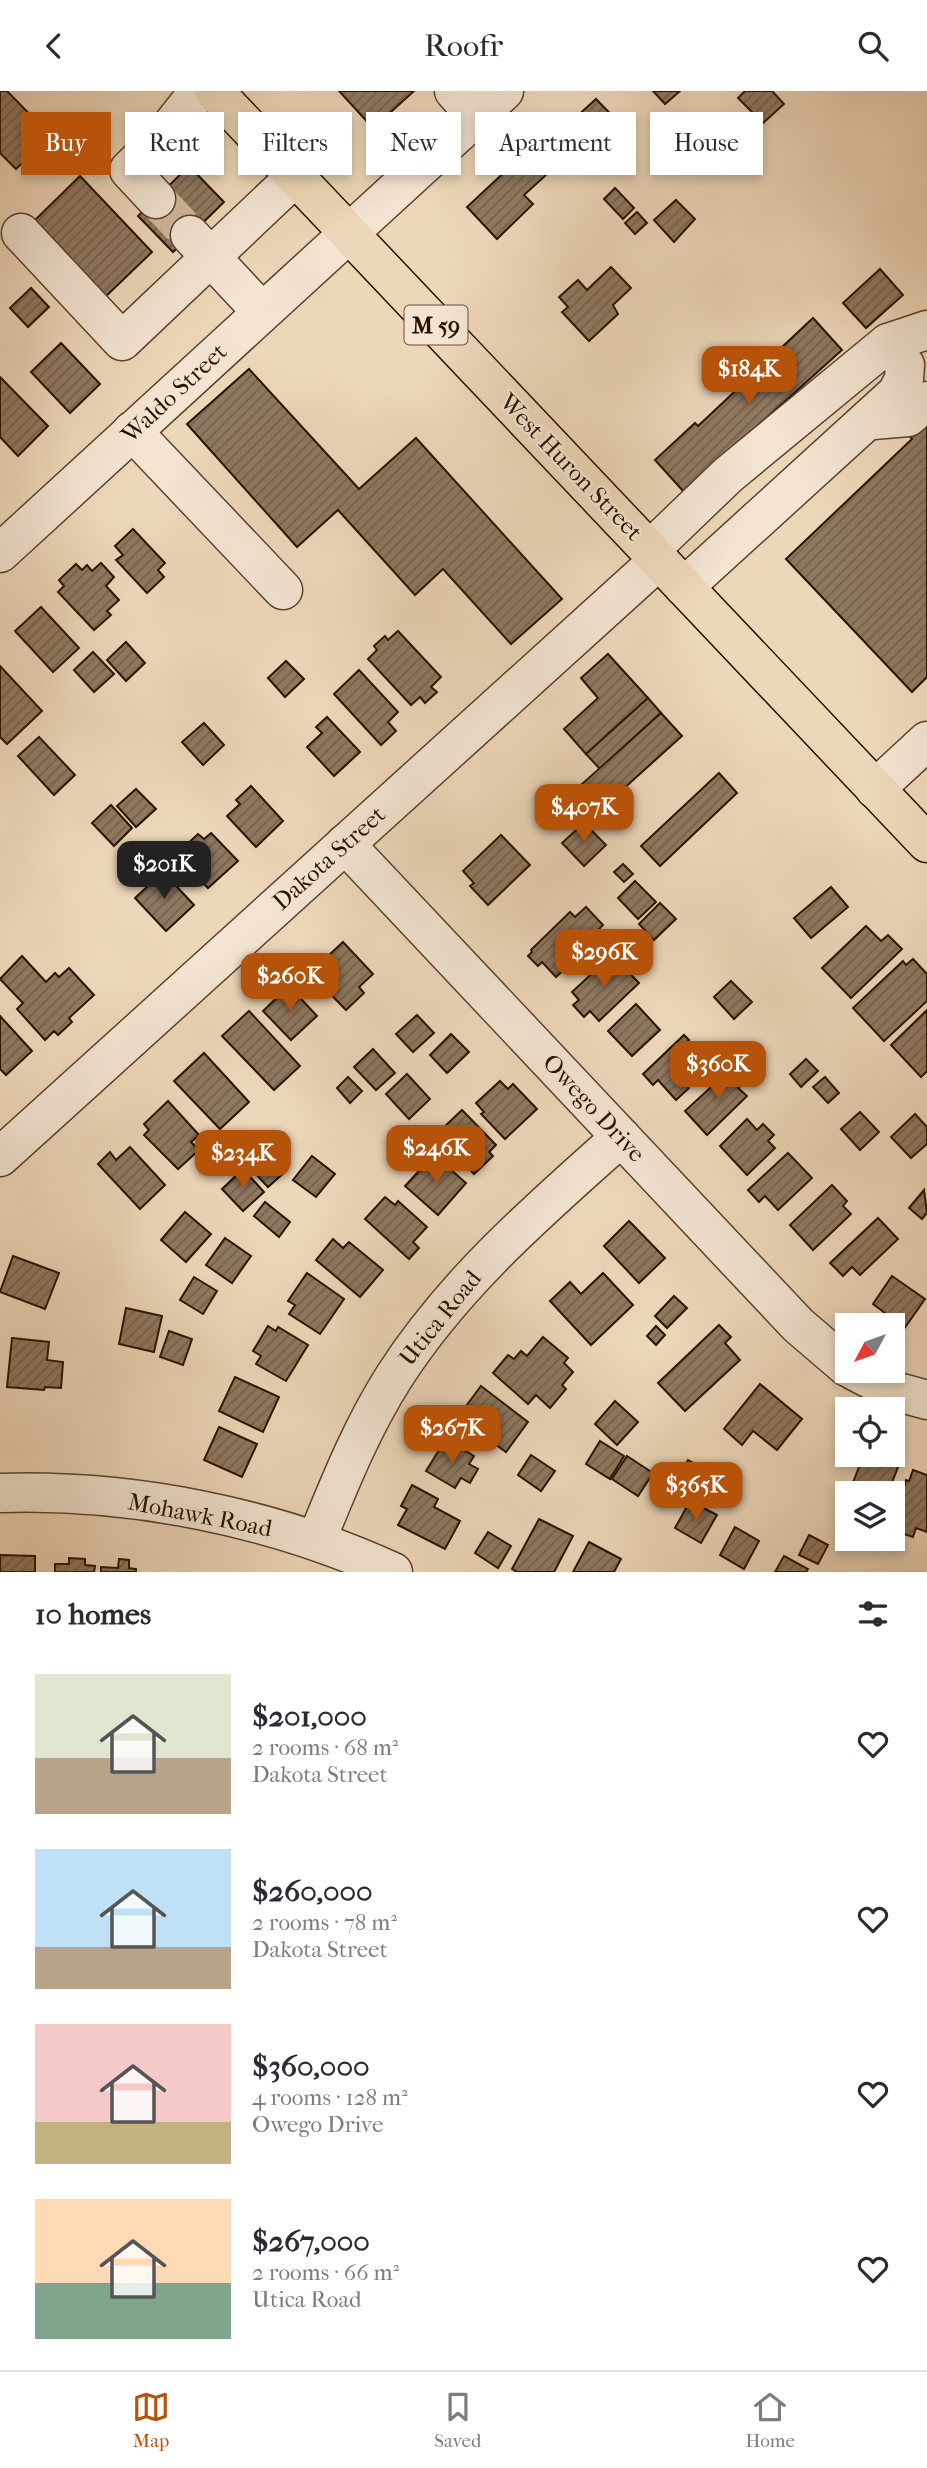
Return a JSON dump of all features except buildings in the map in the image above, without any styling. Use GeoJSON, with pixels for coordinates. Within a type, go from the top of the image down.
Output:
{"type":"FeatureCollection","features":[{"type":"Feature","properties":{"kind":"highway","name":"West Huron Street"},"geometry":{"type":"LineString","coordinates":[[214,91],[875,789],[925,838]]}},
{"type":"Feature","properties":{"kind":"street"},"geometry":{"type":"LineString","coordinates":[[156,199],[129,170],[165,134],[199,91]]}},
{"type":"Feature","properties":{"kind":"street","name":"Waldo Street"},"geometry":{"type":"LineString","coordinates":[[0,553],[348,233],[478,99]]}},
{"type":"Feature","properties":{"kind":"street"},"geometry":{"type":"LineString","coordinates":[[21,233],[122,341],[200,246],[295,177]]}},
{"type":"Feature","properties":{"kind":"street"},"geometry":{"type":"LineString","coordinates":[[200,246],[262,312]]}},
{"type":"Feature","properties":{"kind":"street"},"geometry":{"type":"LineString","coordinates":[[664,565],[728,475],[888,344],[927,330]]}},
{"type":"Feature","properties":{"kind":"street"},"geometry":{"type":"LineString","coordinates":[[664,565],[868,420],[897,393],[904,379],[905,365],[888,344]]}},
{"type":"Feature","properties":{"kind":"street"},"geometry":{"type":"LineString","coordinates":[[868,420],[908,417],[927,401]]}},
{"type":"Feature","properties":{"kind":"street"},"geometry":{"type":"LineString","coordinates":[[132,431],[283,590]]}},
{"type":"Feature","properties":{"kind":"street","name":"Dakota Street"},"geometry":{"type":"LineString","coordinates":[[0,1157],[345,844],[664,565]]}},
{"type":"Feature","properties":{"kind":"street"},"geometry":{"type":"LineString","coordinates":[[875,789],[927,741]]}},
{"type":"Feature","properties":{"kind":"street","name":"Owego Drive"},"geometry":{"type":"LineString","coordinates":[[345,844],[798,1325],[835,1357]]}},
{"type":"Feature","properties":{"kind":"street","name":"Utica Road"},"geometry":{"type":"LineString","coordinates":[[316,1541],[363,1431],[422,1336],[501,1247],[621,1137]]}},
{"type":"Feature","properties":{"kind":"street"},"geometry":{"type":"LineString","coordinates":[[878,1383],[927,1401]]}},
{"type":"Feature","properties":{"kind":"street","name":"Mohawk Road"},"geometry":{"type":"LineString","coordinates":[[0,1493],[59,1494],[150,1502],[232,1518],[316,1541],[393,1572]]}},
{"type":"Feature","properties":{"kind":"tunnel"},"geometry":{"type":"LineString","coordinates":[[156,199],[190,235]]}}]}
